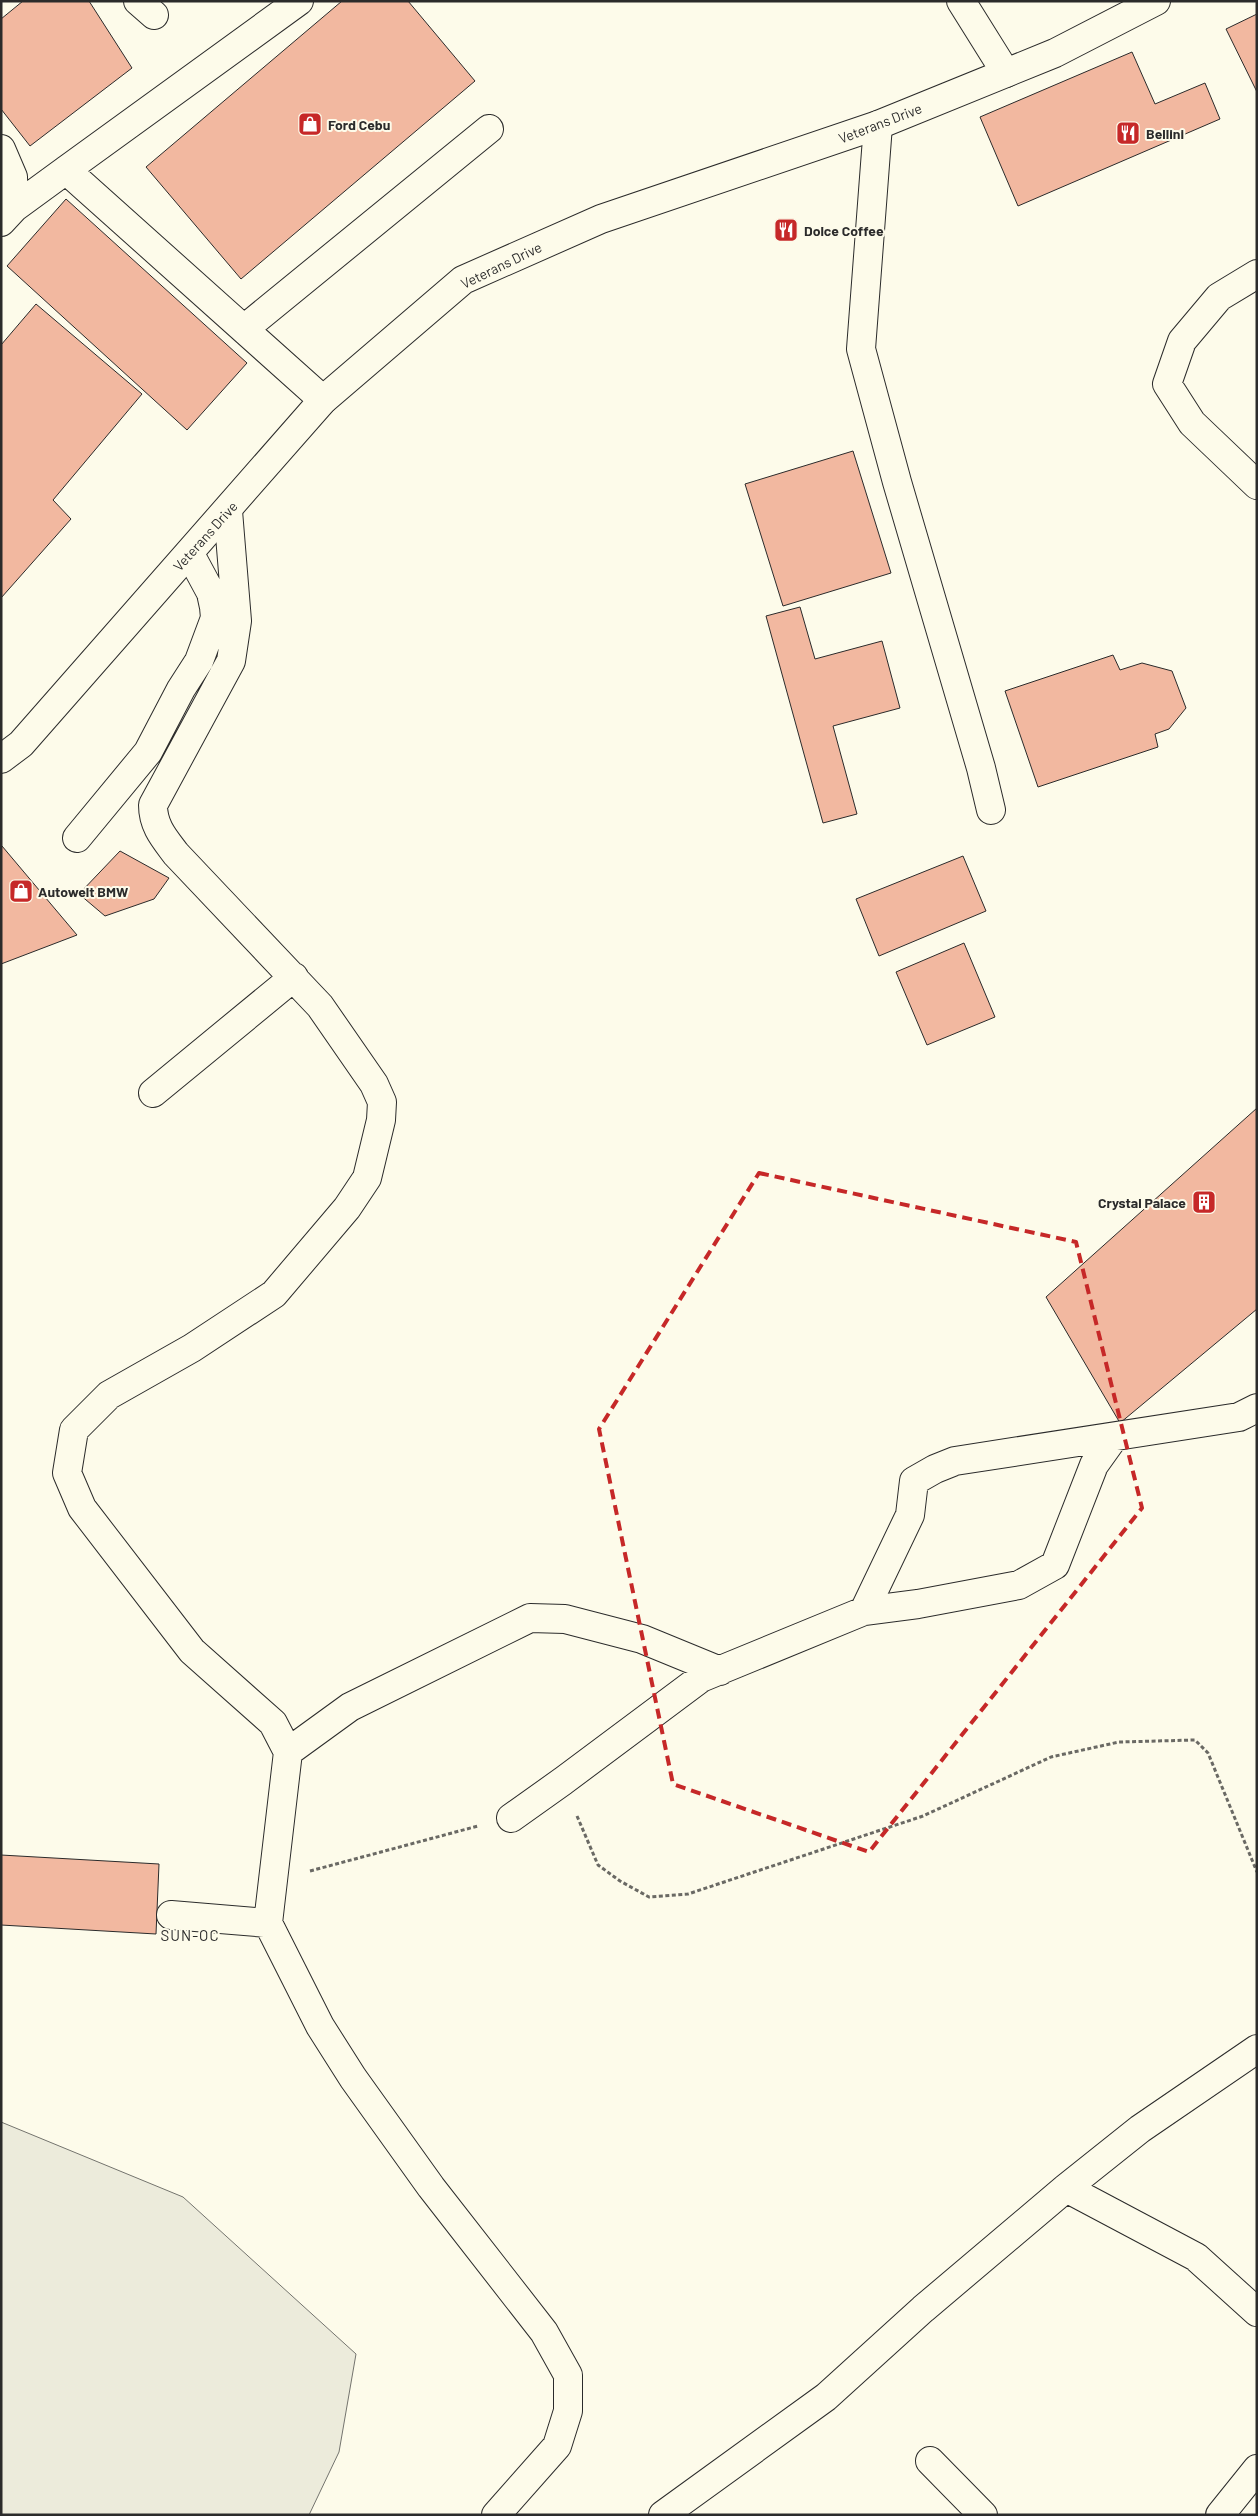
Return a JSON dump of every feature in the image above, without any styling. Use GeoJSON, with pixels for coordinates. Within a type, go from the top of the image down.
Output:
{"type":"FeatureCollection","features":[{"type":"Feature","properties":{"kind":"street"},"geometry":{"type":"LineString","coordinates":[[8,215],[66,170],[300,1]]}},
{"type":"Feature","properties":{"kind":"street"},"geometry":{"type":"LineString","coordinates":[[960,1],[1006,73]]}},
{"type":"Feature","properties":{"kind":"street","name":"Veterans Drive"},"geometry":{"type":"LineString","coordinates":[[1,759],[21,744],[228,512],[323,400],[463,280],[601,219],[878,125],[1055,53],[1156,1]]}},
{"type":"Feature","properties":{"kind":"street"},"geometry":{"type":"LineString","coordinates":[[878,125],[861,349],[900,492],[981,768],[991,810]]}},
{"type":"Feature","properties":{"kind":"street"},"geometry":{"type":"LineString","coordinates":[[244,329],[489,129]]}},
{"type":"Feature","properties":{"kind":"street"},"geometry":{"type":"LineString","coordinates":[[1,150],[13,177],[8,215]]}},
{"type":"Feature","properties":{"kind":"street"},"geometry":{"type":"LineString","coordinates":[[66,170],[323,400]]}},
{"type":"Feature","properties":{"kind":"street"},"geometry":{"type":"LineString","coordinates":[[1257,274],[1220,297],[1182,342],[1167,384],[1192,423],[1257,485]]}},
{"type":"Feature","properties":{"kind":"street"},"geometry":{"type":"LineString","coordinates":[[228,512],[237,621],[231,661],[154,805],[153,817],[158,830],[176,854],[294,977],[325,1014],[374,1084],[382,1102],[381,1120],[367,1178],[347,1208],[274,1294],[192,1348],[109,1395],[74,1430],[67,1473],[82,1508],[192,1651],[272,1723],[288,1752],[268,1923],[320,2026],[353,2078],[432,2187],[544,2332],[568,2376],[568,2411],[557,2446],[496,2515]]}},
{"type":"Feature","properties":{"kind":"street"},"geometry":{"type":"LineString","coordinates":[[77,838],[148,752],[203,653],[215,618],[214,607],[211,593],[190,554]]}},
{"type":"Feature","properties":{"kind":"street"},"geometry":{"type":"LineString","coordinates":[[153,1093],[294,977]]}},
{"type":"Feature","properties":{"kind":"street"},"geometry":{"type":"LineString","coordinates":[[864,1611],[910,1515],[914,1481],[935,1468],[955,1461],[1114,1438],[1239,1417],[1257,1408]]}},
{"type":"Feature","properties":{"kind":"street"},"geometry":{"type":"LineString","coordinates":[[511,1818],[701,1678],[864,1611],[918,1604],[1019,1585],[1055,1565],[1094,1465],[1114,1438]]}},
{"type":"Feature","properties":{"kind":"street"},"geometry":{"type":"LineString","coordinates":[[288,1752],[350,1707],[530,1618],[565,1619],[642,1639],[720,1670]]}},
{"type":"Feature","properties":{"kind":"street"},"geometry":{"type":"LineString","coordinates":[[170,1915],[268,1923]]}},
{"type":"Feature","properties":{"kind":"street"},"geometry":{"type":"LineString","coordinates":[[663,2515],[826,2397],[923,2309],[1066,2188],[1140,2129],[1257,2049]]}},
{"type":"Feature","properties":{"kind":"street"},"geometry":{"type":"LineString","coordinates":[[1066,2188],[1196,2257],[1257,2312]]}},
{"type":"Feature","properties":{"kind":"street"},"geometry":{"type":"LineString","coordinates":[[930,2461],[982,2515]]}},
{"type":"Feature","properties":{"kind":"street"},"geometry":{"type":"LineString","coordinates":[[1220,2515],[1257,2470]]}},
{"type":"Feature","properties":{"kind":"path"},"geometry":{"type":"LineString","coordinates":[[563,1781],[598,1864],[620,1881],[649,1897],[688,1894],[923,1816],[1051,1757],[1120,1742],[1195,1740],[1208,1753],[1257,1872]]}},
{"type":"Feature","properties":{"kind":"path"},"geometry":{"type":"LineString","coordinates":[[273,1881],[511,1818]]}},
{"type":"Feature","properties":{"kind":"highlighted area"},"geometry":{"type":"Polygon","coordinates":[[[759,1173],[1076,1242],[1142,1508],[869,1852],[673,1784],[599,1429],[759,1173]]]}},
{"type":"Feature","properties":{"kind":"shaded area"},"geometry":{"type":"Polygon","coordinates":[[[1,2122],[183,2197],[356,2354],[339,2452],[309,2515],[1,2515],[1,2122]]]}},
{"type":"Feature","properties":{"kind":"building"},"geometry":{"type":"Polygon","coordinates":[[[23,1],[89,1],[132,68],[30,146],[1,109],[1,19],[23,1]]]}},
{"type":"Feature","properties":{"kind":"building","name":"Ford Cebu"},"geometry":{"type":"Polygon","coordinates":[[[342,1],[408,1],[475,81],[241,279],[146,167],[342,1]]]}},
{"type":"Feature","properties":{"kind":"building"},"geometry":{"type":"Polygon","coordinates":[[[1257,14],[1257,92],[1226,29],[1257,14]]]}},
{"type":"Feature","properties":{"kind":"building"},"geometry":{"type":"Polygon","coordinates":[[[1132,52],[1155,104],[1205,83],[1220,119],[1018,206],[980,117],[1132,52]]]}},
{"type":"Feature","properties":{"kind":"building"},"geometry":{"type":"Polygon","coordinates":[[[66,199],[247,363],[187,430],[7,266],[66,199]]]}},
{"type":"Feature","properties":{"kind":"building"},"geometry":{"type":"Polygon","coordinates":[[[36,304],[142,394],[53,500],[71,519],[1,598],[1,345],[36,304]]]}},
{"type":"Feature","properties":{"kind":"building"},"geometry":{"type":"Polygon","coordinates":[[[853,451],[891,573],[783,606],[745,484],[853,451]]]}},
{"type":"Feature","properties":{"kind":"building"},"geometry":{"type":"Polygon","coordinates":[[[800,607],[815,659],[882,641],[900,708],[833,726],[857,814],[823,823],[766,616],[800,607]]]}},
{"type":"Feature","properties":{"kind":"building"},"geometry":{"type":"Polygon","coordinates":[[[1113,655],[1120,670],[1142,663],[1172,671],[1186,708],[1169,729],[1155,734],[1158,747],[1038,787],[1005,691],[1113,655]]]}},
{"type":"Feature","properties":{"kind":"building","name":"Autowelt BMW"},"geometry":{"type":"Polygon","coordinates":[[[1,847],[77,935],[1,964],[1,847]]]}},
{"type":"Feature","properties":{"kind":"building"},"geometry":{"type":"Polygon","coordinates":[[[120,851],[169,878],[154,899],[105,916],[79,894],[120,851]]]}},
{"type":"Feature","properties":{"kind":"building"},"geometry":{"type":"Polygon","coordinates":[[[963,856],[986,911],[879,956],[856,899],[963,856]]]}},
{"type":"Feature","properties":{"kind":"building"},"geometry":{"type":"Polygon","coordinates":[[[964,943],[995,1017],[927,1045],[896,972],[964,943]]]}},
{"type":"Feature","properties":{"kind":"building","name":"Crystal Palace"},"geometry":{"type":"Polygon","coordinates":[[[1257,1108],[1257,1309],[1120,1423],[1046,1297],[1257,1108]]]}},
{"type":"Feature","properties":{"kind":"building"},"geometry":{"type":"Polygon","coordinates":[[[1,1855],[159,1864],[156,1934],[1,1925],[1,1855]]]}},
{"type":"Feature","properties":{"kind":"place","name":"Ford Cebu"},"geometry":{"type":"Point","coordinates":[310,124]}},
{"type":"Feature","properties":{"kind":"place","name":"Bellini"},"geometry":{"type":"Point","coordinates":[1128,133]}},
{"type":"Feature","properties":{"kind":"place","name":"Dolce Coffee"},"geometry":{"type":"Point","coordinates":[786,230]}},
{"type":"Feature","properties":{"kind":"place","name":"Autowelt BMW"},"geometry":{"type":"Point","coordinates":[21,891]}},
{"type":"Feature","properties":{"kind":"place","name":"Crystal Palace"},"geometry":{"type":"Point","coordinates":[1204,1202]}},
{"type":"Feature","properties":{"kind":"district","name":"SUN-OC"},"geometry":{"type":"Point","coordinates":[190,1935]}}]}
